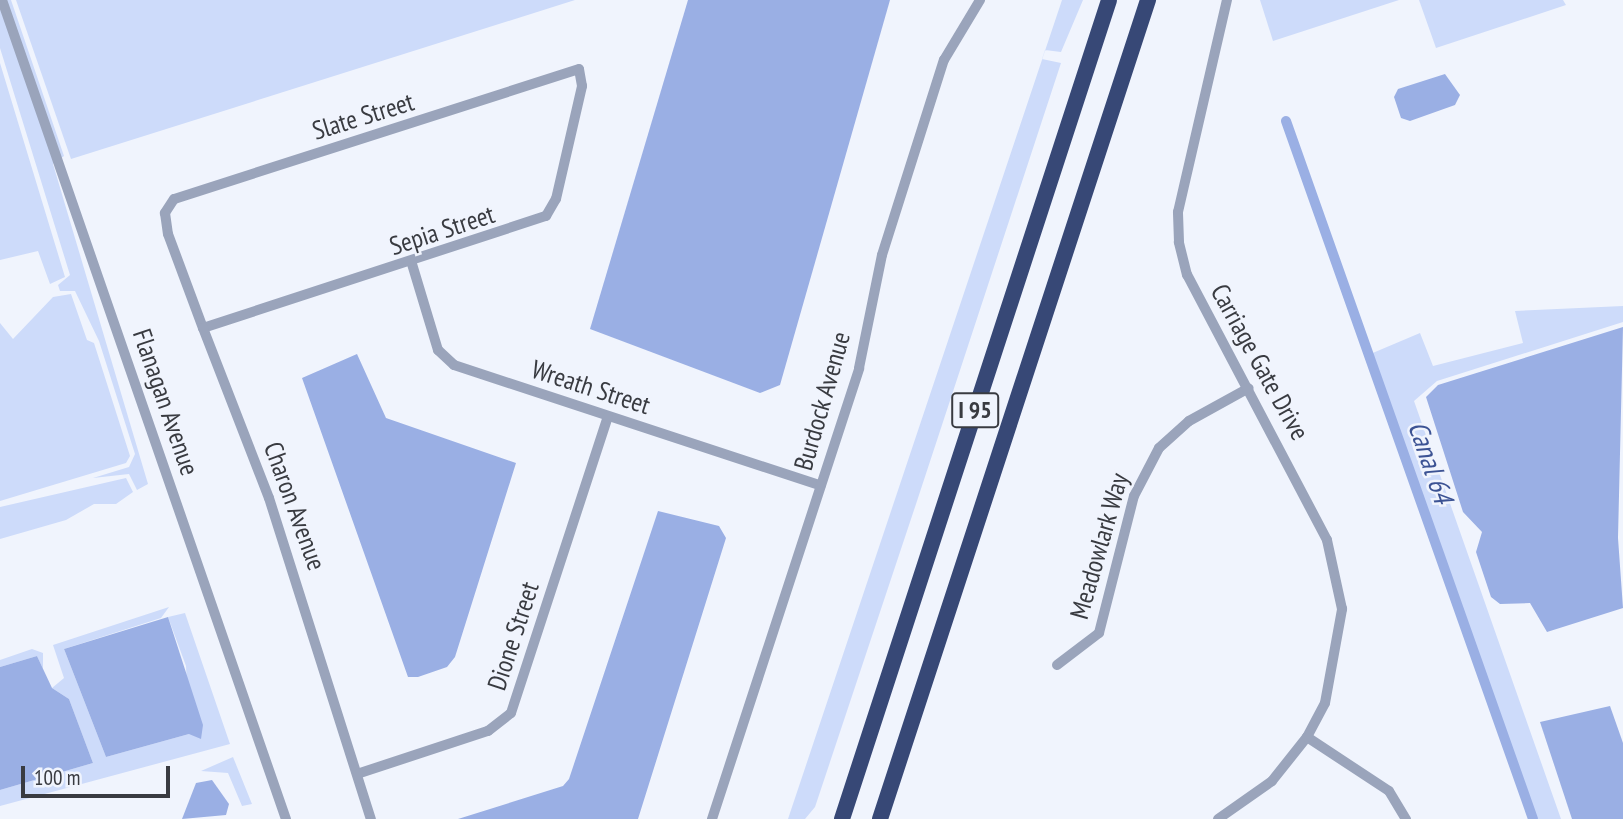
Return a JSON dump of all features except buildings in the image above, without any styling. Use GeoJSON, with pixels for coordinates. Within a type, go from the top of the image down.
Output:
{"type":"FeatureCollection","features":[{"type":"Feature","properties":{"kind":"highway","name":"I 95"},"geometry":{"type":"LineString","coordinates":[[842,819],[1109,0]]}},
{"type":"Feature","properties":{"kind":"highway","name":"I 95"},"geometry":{"type":"LineString","coordinates":[[880,819],[1147,0]]}},
{"type":"Feature","properties":{"kind":"street","name":"Flanagan Avenue"},"geometry":{"type":"LineString","coordinates":[[2,0],[286,819]]}},
{"type":"Feature","properties":{"kind":"street","name":"Burdock Avenue"},"geometry":{"type":"LineString","coordinates":[[712,819],[859,368],[882,255],[944,60],[980,0]]}},
{"type":"Feature","properties":{"kind":"street","name":"Carriage Gate Drive"},"geometry":{"type":"LineString","coordinates":[[1218,819],[1272,781],[1307,737],[1325,703],[1339,647],[1336,571],[1312,508],[1187,275],[1179,242],[1178,212],[1227,0]]}},
{"type":"Feature","properties":{"kind":"street","name":"Slate Street"},"geometry":{"type":"LineString","coordinates":[[165,213],[174,199],[579,69]]}},
{"type":"Feature","properties":{"kind":"street","name":"Sepia Street"},"geometry":{"type":"LineString","coordinates":[[204,328],[412,264],[546,216],[556,199],[579,99],[579,69]]}},
{"type":"Feature","properties":{"kind":"street","name":"Charon Avenue"},"geometry":{"type":"LineString","coordinates":[[165,213],[204,328],[269,498],[360,773],[371,819]]}},
{"type":"Feature","properties":{"kind":"street","name":"Wreath Street"},"geometry":{"type":"LineString","coordinates":[[412,264],[438,349],[454,365],[821,486]]}},
{"type":"Feature","properties":{"kind":"street","name":"Meadowlark Way"},"geometry":{"type":"LineString","coordinates":[[1057,665],[1099,633],[1134,496],[1159,448],[1189,421],[1248,388]]}},
{"type":"Feature","properties":{"kind":"street","name":"Dione Street"},"geometry":{"type":"LineString","coordinates":[[360,773],[488,731],[512,713],[608,417]]}},
{"type":"Feature","properties":{"kind":"street"},"geometry":{"type":"LineString","coordinates":[[1307,737],[1389,791],[1406,819]]}},
{"type":"Feature","properties":{"kind":"shaded area"},"geometry":{"type":"Polygon","coordinates":[[[0,0],[11,0],[64,156],[53,164],[148,484],[137,490],[129,474],[93,478],[129,467],[135,454],[99,341],[75,291],[60,291],[58,285],[70,275],[0,48],[0,0]]]}},
{"type":"Feature","properties":{"kind":"shaded area"},"geometry":{"type":"Polygon","coordinates":[[[16,0],[575,0],[71,159],[16,0]]]}},
{"type":"Feature","properties":{"kind":"shaded area"},"geometry":{"type":"Polygon","coordinates":[[[1062,0],[1083,0],[1061,52],[1045,50],[1062,0]]]}},
{"type":"Feature","properties":{"kind":"shaded area"},"geometry":{"type":"Polygon","coordinates":[[[1260,0],[1399,0],[1273,41],[1260,0]]]}},
{"type":"Feature","properties":{"kind":"shaded area"},"geometry":{"type":"Polygon","coordinates":[[[1419,0],[1563,0],[1566,5],[1436,48],[1419,0]]]}},
{"type":"Feature","properties":{"kind":"shaded area"},"geometry":{"type":"Polygon","coordinates":[[[1042,59],[1061,63],[815,807],[805,819],[788,819],[1042,59]]]}},
{"type":"Feature","properties":{"kind":"shaded area"},"geometry":{"type":"Polygon","coordinates":[[[0,63],[65,277],[50,284],[38,251],[0,260],[0,63]]]}},
{"type":"Feature","properties":{"kind":"shaded area"},"geometry":{"type":"Polygon","coordinates":[[[71,294],[87,340],[94,343],[130,456],[126,463],[0,501],[0,323],[13,339],[53,297],[71,294]]]}},
{"type":"Feature","properties":{"kind":"shaded area"},"geometry":{"type":"Polygon","coordinates":[[[1623,306],[1623,322],[1437,381],[1414,401],[1561,819],[1532,819],[1368,355],[1420,333],[1433,366],[1523,343],[1515,311],[1623,306]]]}},
{"type":"Feature","properties":{"kind":"shaded area"},"geometry":{"type":"Polygon","coordinates":[[[126,478],[133,492],[116,504],[94,504],[66,520],[0,539],[0,507],[126,478]]]}},
{"type":"Feature","properties":{"kind":"shaded area"},"geometry":{"type":"Polygon","coordinates":[[[169,607],[161,618],[64,649],[106,757],[189,734],[186,666],[168,617],[185,613],[230,744],[0,806],[0,790],[93,763],[69,699],[52,688],[64,678],[53,645],[169,607]]]}},
{"type":"Feature","properties":{"kind":"shaded area"},"geometry":{"type":"Polygon","coordinates":[[[32,649],[43,653],[43,669],[37,656],[0,667],[0,660],[32,649]]]}},
{"type":"Feature","properties":{"kind":"shaded area"},"geometry":{"type":"Polygon","coordinates":[[[233,757],[252,804],[242,806],[228,773],[201,771],[233,757]]]}},
{"type":"Feature","properties":{"kind":"water"},"geometry":{"type":"Polygon","coordinates":[[[688,0],[890,0],[780,385],[760,393],[590,329],[688,0]]]}},
{"type":"Feature","properties":{"kind":"water"},"geometry":{"type":"Polygon","coordinates":[[[1445,74],[1460,95],[1455,105],[1410,121],[1401,118],[1394,97],[1398,89],[1445,74]]]}},
{"type":"Feature","properties":{"kind":"water"},"geometry":{"type":"Polygon","coordinates":[[[1623,327],[1618,538],[1623,608],[1547,632],[1530,603],[1500,604],[1491,597],[1476,552],[1482,532],[1463,512],[1426,397],[1438,385],[1623,327]]]}},
{"type":"Feature","properties":{"kind":"water"},"geometry":{"type":"Polygon","coordinates":[[[357,354],[386,418],[516,463],[455,657],[447,667],[418,677],[408,677],[302,378],[357,354]]]}},
{"type":"Feature","properties":{"kind":"water"},"geometry":{"type":"Polygon","coordinates":[[[658,511],[719,526],[726,538],[638,819],[458,819],[563,786],[569,779],[658,511]]]}},
{"type":"Feature","properties":{"kind":"water"},"geometry":{"type":"Polygon","coordinates":[[[168,617],[203,725],[201,739],[189,734],[106,757],[64,649],[168,617]]]}},
{"type":"Feature","properties":{"kind":"water"},"geometry":{"type":"Polygon","coordinates":[[[37,656],[52,688],[69,699],[93,763],[0,790],[0,667],[37,656]]]}},
{"type":"Feature","properties":{"kind":"water"},"geometry":{"type":"Polygon","coordinates":[[[1610,706],[1623,743],[1623,819],[1572,819],[1540,722],[1610,706]]]}},
{"type":"Feature","properties":{"kind":"water"},"geometry":{"type":"Polygon","coordinates":[[[212,780],[229,804],[226,815],[182,819],[196,783],[212,780]]]}},
{"type":"Feature","properties":{"kind":"waterway","name":"Canal 64"},"geometry":{"type":"LineString","coordinates":[[1286,121],[1533,819]]}}]}
